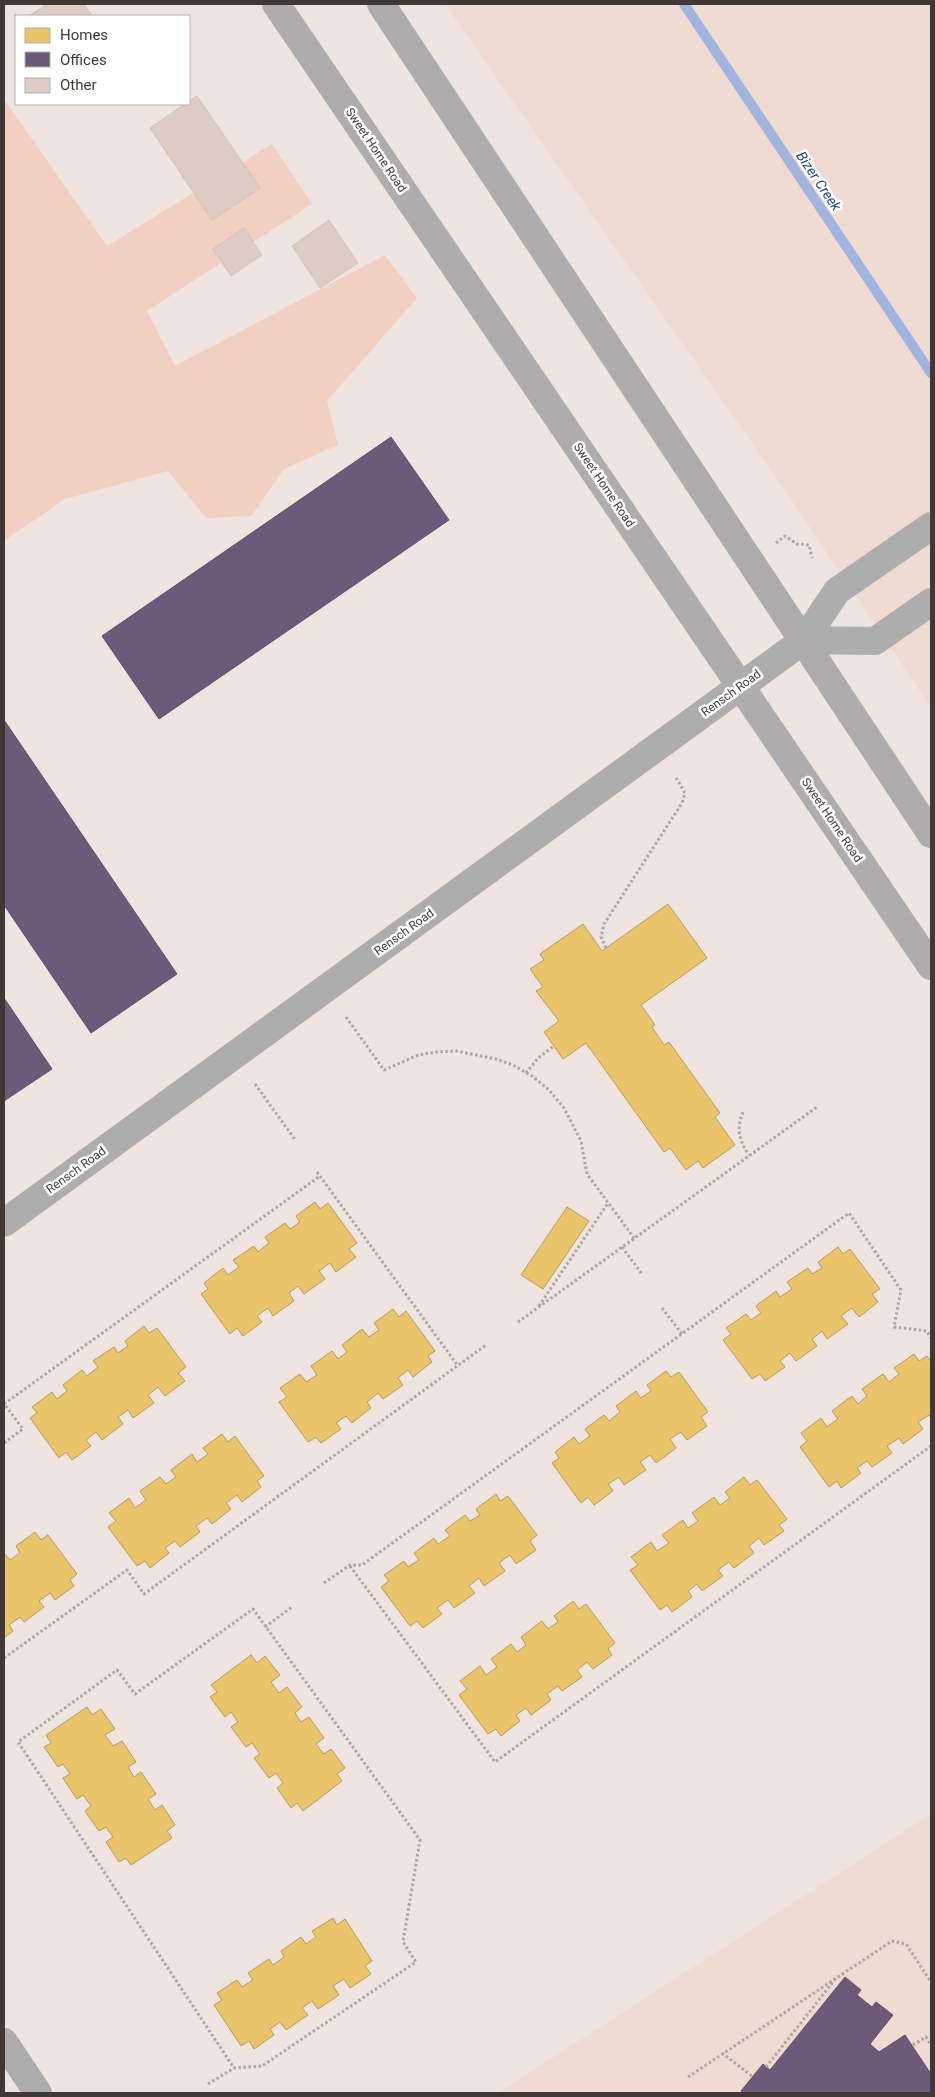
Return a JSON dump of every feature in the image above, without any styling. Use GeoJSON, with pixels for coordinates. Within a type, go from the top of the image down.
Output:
{"type":"FeatureCollection","features":[{"type":"Feature","properties":{"kind":"main road","name":"Sweet Home Road"},"geometry":{"type":"LineString","coordinates":[[276,4],[931,966]]}},
{"type":"Feature","properties":{"kind":"main road"},"geometry":{"type":"LineString","coordinates":[[381,4],[931,834]]}},
{"type":"Feature","properties":{"kind":"street","name":"Rensch Road"},"geometry":{"type":"LineString","coordinates":[[4,1223],[804,640],[837,591],[931,526]]}},
{"type":"Feature","properties":{"kind":"street"},"geometry":{"type":"LineString","coordinates":[[804,640],[875,640],[931,602]]}},
{"type":"Feature","properties":{"kind":"street"},"geometry":{"type":"LineString","coordinates":[[4,2042],[38,2093]]}},
{"type":"Feature","properties":{"kind":"path"},"geometry":{"type":"LineString","coordinates":[[774,545],[785,536],[798,544],[810,545],[812,558]]}},
{"type":"Feature","properties":{"kind":"path"},"geometry":{"type":"LineString","coordinates":[[606,948],[601,937],[604,924],[684,797],[685,793],[676,778]]}},
{"type":"Feature","properties":{"kind":"path"},"geometry":{"type":"LineString","coordinates":[[346,1017],[384,1070],[418,1055],[456,1051],[496,1059],[526,1072],[549,1090],[564,1108],[581,1141],[587,1174],[634,1238]]}},
{"type":"Feature","properties":{"kind":"path"},"geometry":{"type":"LineString","coordinates":[[526,1072],[538,1058],[554,1046]]}},
{"type":"Feature","properties":{"kind":"path"},"geometry":{"type":"LineString","coordinates":[[254,1084],[296,1141]]}},
{"type":"Feature","properties":{"kind":"path"},"geometry":{"type":"LineString","coordinates":[[518,1322],[817,1107]]}},
{"type":"Feature","properties":{"kind":"path"},"geometry":{"type":"LineString","coordinates":[[743,1112],[739,1120],[739,1139],[749,1155]]}},
{"type":"Feature","properties":{"kind":"path"},"geometry":{"type":"LineString","coordinates":[[4,1442],[23,1429],[4,1404],[319,1174],[458,1366]]}},
{"type":"Feature","properties":{"kind":"path"},"geometry":{"type":"LineString","coordinates":[[537,1309],[608,1203]]}},
{"type":"Feature","properties":{"kind":"path"},"geometry":{"type":"LineString","coordinates":[[324,1583],[350,1565],[362,1565],[849,1213],[901,1290],[894,1327],[926,1331],[931,1338]]}},
{"type":"Feature","properties":{"kind":"path"},"geometry":{"type":"LineString","coordinates":[[622,1247],[642,1274]]}},
{"type":"Feature","properties":{"kind":"path"},"geometry":{"type":"LineString","coordinates":[[662,1308],[682,1334]]}},
{"type":"Feature","properties":{"kind":"path"},"geometry":{"type":"LineString","coordinates":[[4,1658],[127,1570],[144,1594],[486,1345]]}},
{"type":"Feature","properties":{"kind":"path"},"geometry":{"type":"LineString","coordinates":[[350,1565],[495,1762],[931,1446]]}},
{"type":"Feature","properties":{"kind":"path"},"geometry":{"type":"LineString","coordinates":[[265,1627],[292,1607]]}},
{"type":"Feature","properties":{"kind":"path"},"geometry":{"type":"LineString","coordinates":[[208,2084],[234,2068],[262,2066],[416,1962],[403,1942],[420,1840],[252,1609],[135,1694],[117,1670],[18,1742],[234,2068]]}},
{"type":"Feature","properties":{"kind":"path"},"geometry":{"type":"LineString","coordinates":[[688,2076],[886,1943],[898,1941],[906,1944],[931,1982]]}},
{"type":"Feature","properties":{"kind":"path"},"geometry":{"type":"LineString","coordinates":[[766,2067],[839,1974]]}},
{"type":"Feature","properties":{"kind":"path"},"geometry":{"type":"LineString","coordinates":[[913,2045],[926,2036],[931,2045]]}},
{"type":"Feature","properties":{"kind":"path"},"geometry":{"type":"LineString","coordinates":[[722,2053],[753,2077]]}},
{"type":"Feature","properties":{"kind":"shaded area"},"geometry":{"type":"Polygon","coordinates":[[[445,4],[931,4],[931,708],[791,499],[445,4]]]}},
{"type":"Feature","properties":{"kind":"shaded area"},"geometry":{"type":"Polygon","coordinates":[[[4,99],[107,246],[272,144],[312,204],[147,311],[175,366],[385,255],[417,298],[327,401],[338,445],[284,469],[251,516],[206,518],[168,471],[65,499],[4,541],[4,99]]]}},
{"type":"Feature","properties":{"kind":"shaded area"},"geometry":{"type":"Polygon","coordinates":[[[931,1814],[931,2093],[498,2093],[931,1814]]]}},
{"type":"Feature","properties":{"kind":"building: Homes"},"geometry":{"type":"Polygon","coordinates":[[[668,904],[707,958],[641,1005],[655,1025],[652,1027],[664,1045],[669,1042],[720,1113],[715,1117],[735,1145],[703,1168],[698,1161],[686,1170],[670,1148],[664,1152],[586,1043],[563,1059],[544,1032],[559,1021],[536,991],[543,987],[530,969],[544,960],[540,954],[583,924],[602,951],[668,904]]]}},
{"type":"Feature","properties":{"kind":"building: Homes"},"geometry":{"type":"Polygon","coordinates":[[[315,1202],[320,1209],[328,1203],[357,1243],[349,1249],[356,1257],[336,1272],[330,1263],[319,1271],[325,1279],[304,1294],[298,1286],[289,1293],[294,1301],[273,1316],[268,1308],[257,1316],[262,1322],[243,1336],[237,1328],[230,1334],[201,1294],[208,1289],[204,1283],[223,1268],[228,1275],[239,1267],[233,1260],[254,1246],[258,1252],[269,1243],[265,1237],[285,1223],[290,1229],[300,1222],[296,1216],[315,1202]]]}},
{"type":"Feature","properties":{"kind":"building: Homes"},"geometry":{"type":"Polygon","coordinates":[[[567,1207],[589,1221],[543,1289],[521,1275],[567,1207]]]}},
{"type":"Feature","properties":{"kind":"building: Homes"},"geometry":{"type":"Polygon","coordinates":[[[838,1247],[843,1254],[850,1249],[880,1289],[872,1294],[878,1302],[859,1317],[852,1308],[841,1316],[848,1324],[827,1339],[822,1331],[812,1339],[817,1346],[796,1361],[790,1353],[780,1361],[785,1367],[765,1381],[760,1374],[752,1379],[723,1340],[731,1334],[726,1328],[746,1314],[751,1320],[761,1313],[756,1306],[776,1291],[780,1297],[792,1289],[787,1282],[808,1268],[812,1274],[822,1268],[818,1262],[838,1247]]]}},
{"type":"Feature","properties":{"kind":"building: Homes"},"geometry":{"type":"Polygon","coordinates":[[[393,1309],[399,1317],[406,1311],[435,1351],[428,1356],[432,1362],[413,1377],[408,1370],[398,1378],[403,1385],[383,1399],[378,1393],[367,1402],[371,1408],[352,1423],[346,1416],[336,1423],[341,1429],[321,1443],[316,1437],[308,1442],[279,1402],[287,1397],[280,1388],[300,1374],[306,1382],[317,1375],[311,1366],[332,1351],[338,1359],[347,1352],[342,1345],[362,1329],[369,1337],[379,1330],[374,1323],[393,1309]]]}},
{"type":"Feature","properties":{"kind":"building: Homes"},"geometry":{"type":"Polygon","coordinates":[[[144,1326],[149,1333],[157,1328],[186,1367],[178,1373],[185,1381],[165,1396],[158,1387],[148,1395],[154,1403],[133,1418],[128,1410],[118,1417],[123,1424],[102,1440],[96,1432],[86,1440],[91,1446],[72,1460],[66,1452],[59,1458],[30,1418],[37,1413],[32,1407],[52,1392],[57,1399],[67,1391],[63,1385],[82,1370],[87,1376],[98,1367],[93,1361],[114,1347],[118,1353],[128,1346],[125,1341],[144,1326]]]}},
{"type":"Feature","properties":{"kind":"building: Homes"},"geometry":{"type":"Polygon","coordinates":[[[914,1354],[919,1361],[927,1356],[931,1362],[931,1418],[929,1415],[918,1422],[923,1429],[903,1444],[899,1438],[887,1446],[892,1453],[872,1467],[867,1461],[857,1468],[861,1473],[841,1488],[837,1481],[829,1487],[800,1447],[807,1441],[801,1433],[821,1418],[827,1427],[838,1419],[832,1411],[852,1396],[858,1404],[867,1396],[862,1389],[883,1374],[889,1382],[899,1374],[894,1368],[914,1354]]]}},
{"type":"Feature","properties":{"kind":"building: Homes"},"geometry":{"type":"Polygon","coordinates":[[[666,1371],[671,1377],[679,1372],[708,1412],[701,1417],[707,1426],[687,1440],[681,1432],[670,1439],[676,1448],[656,1463],[650,1455],[640,1462],[646,1470],[624,1485],[619,1477],[608,1484],[613,1491],[594,1505],[588,1497],[581,1503],[552,1463],[559,1458],[555,1452],[574,1437],[579,1444],[590,1436],[585,1429],[604,1415],[609,1421],[620,1412],[616,1406],[636,1391],[641,1398],[651,1391],[647,1385],[666,1371]]]}},
{"type":"Feature","properties":{"kind":"building: Homes"},"geometry":{"type":"Polygon","coordinates":[[[222,1434],[228,1442],[235,1436],[264,1476],[257,1481],[261,1487],[242,1502],[237,1495],[226,1503],[231,1509],[212,1524],[207,1518],[196,1526],[200,1532],[180,1547],[175,1541],[165,1548],[169,1553],[150,1568],[145,1561],[137,1566],[108,1527],[116,1521],[109,1513],[129,1498],[135,1508],[146,1500],[140,1491],[160,1477],[166,1484],[176,1477],[171,1470],[192,1454],[197,1462],[208,1454],[203,1448],[222,1434]]]}},
{"type":"Feature","properties":{"kind":"building: Homes"},"geometry":{"type":"Polygon","coordinates":[[[744,1477],[750,1485],[757,1480],[787,1519],[779,1525],[784,1531],[764,1545],[759,1538],[749,1546],[754,1553],[734,1568],[729,1562],[718,1570],[723,1576],[702,1591],[697,1584],[688,1591],[692,1597],[672,1612],[667,1605],[660,1610],[630,1570],[638,1565],[631,1557],[651,1542],[657,1551],[669,1543],[662,1535],[683,1520],[688,1528],[698,1521],[692,1513],[714,1497],[720,1505],[730,1498],[725,1492],[744,1477]]]}},
{"type":"Feature","properties":{"kind":"building: Homes"},"geometry":{"type":"Polygon","coordinates":[[[496,1494],[500,1501],[508,1496],[537,1535],[530,1541],[536,1550],[516,1564],[510,1555],[499,1563],[505,1571],[484,1586],[479,1578],[469,1586],[475,1593],[454,1608],[448,1600],[437,1608],[442,1614],[423,1628],[417,1621],[410,1626],[381,1587],[389,1581],[384,1575],[404,1561],[408,1567],[419,1560],[414,1553],[434,1538],[438,1544],[450,1536],[445,1530],[465,1515],[470,1521],[480,1515],[476,1509],[496,1494]]]}},
{"type":"Feature","properties":{"kind":"building: Homes"},"geometry":{"type":"Polygon","coordinates":[[[35,1532],[41,1540],[48,1535],[77,1574],[70,1580],[74,1586],[55,1600],[50,1593],[39,1601],[44,1607],[24,1622],[20,1617],[9,1625],[13,1631],[4,1638],[4,1553],[10,1560],[20,1553],[16,1546],[35,1532]]]}},
{"type":"Feature","properties":{"kind":"building: Homes"},"geometry":{"type":"Polygon","coordinates":[[[573,1601],[579,1609],[586,1604],[615,1643],[608,1649],[612,1655],[593,1669],[587,1662],[577,1670],[582,1677],[562,1691],[558,1686],[547,1694],[551,1700],[531,1715],[526,1708],[516,1715],[520,1721],[501,1736],[496,1729],[488,1734],[459,1695],[467,1689],[460,1681],[480,1666],[486,1675],[497,1667],[491,1659],[511,1644],[517,1652],[526,1645],[521,1637],[542,1621],[548,1629],[558,1622],[554,1616],[573,1601]]]}},
{"type":"Feature","properties":{"kind":"building: Homes"},"geometry":{"type":"Polygon","coordinates":[[[251,1655],[257,1663],[265,1656],[280,1675],[271,1682],[279,1693],[287,1687],[302,1707],[295,1713],[301,1722],[309,1717],[324,1738],[316,1744],[324,1754],[331,1749],[345,1768],[337,1774],[342,1781],[303,1811],[297,1803],[291,1808],[277,1788],[283,1783],[276,1773],[269,1778],[254,1758],[260,1754],[252,1743],[246,1747],[231,1727],[238,1722],[231,1712],[225,1717],[210,1697],[217,1692],[211,1685],[251,1655]]]}},
{"type":"Feature","properties":{"kind":"building: Homes"},"geometry":{"type":"Polygon","coordinates":[[[87,1707],[92,1715],[101,1709],[115,1729],[105,1735],[113,1746],[122,1741],[136,1762],[128,1767],[134,1777],[141,1772],[156,1794],[148,1799],[155,1810],[162,1805],[175,1825],[167,1831],[172,1838],[131,1865],[126,1858],[119,1862],[106,1842],[113,1837],[106,1827],[99,1831],[85,1811],[91,1806],[83,1795],[77,1799],[63,1778],[70,1774],[63,1764],[58,1767],[44,1747],[51,1743],[46,1735],[87,1707]]]}},
{"type":"Feature","properties":{"kind":"building: Homes"},"geometry":{"type":"Polygon","coordinates":[[[333,1918],[337,1925],[345,1919],[372,1961],[365,1966],[371,1974],[350,1988],[344,1979],[333,1986],[339,1995],[318,2009],[312,2001],[302,2008],[308,2015],[286,2030],[280,2022],[270,2029],[274,2035],[254,2049],[249,2041],[241,2046],[214,2005],[222,2000],[217,1993],[237,1980],[242,1987],[253,1980],[248,1973],[269,1959],[273,1965],[284,1957],[281,1951],[301,1937],[306,1944],[316,1937],[312,1931],[333,1918]]]}},
{"type":"Feature","properties":{"kind":"building: Offices"},"geometry":{"type":"Polygon","coordinates":[[[391,437],[449,520],[159,719],[102,636],[391,437]]]}},
{"type":"Feature","properties":{"kind":"building: Offices"},"geometry":{"type":"Polygon","coordinates":[[[4,720],[177,974],[91,1033],[4,905],[4,720]]]}},
{"type":"Feature","properties":{"kind":"building: Offices"},"geometry":{"type":"Polygon","coordinates":[[[4,998],[52,1069],[4,1101],[4,998]]]}},
{"type":"Feature","properties":{"kind":"building: Offices"},"geometry":{"type":"Polygon","coordinates":[[[845,1977],[861,1990],[857,1995],[872,2007],[876,2002],[893,2015],[870,2044],[879,2052],[905,2035],[931,2074],[931,2093],[744,2093],[741,2091],[763,2064],[770,2070],[845,1977]]]}},
{"type":"Feature","properties":{"kind":"building: Other"},"geometry":{"type":"Polygon","coordinates":[[[47,4],[84,4],[91,15],[30,15],[47,4]]]}},
{"type":"Feature","properties":{"kind":"building: Other"},"geometry":{"type":"Polygon","coordinates":[[[197,96],[260,188],[212,220],[150,128],[184,105],[190,105],[190,100],[197,96]]]}},
{"type":"Feature","properties":{"kind":"building: Other"},"geometry":{"type":"Polygon","coordinates":[[[329,220],[358,263],[320,288],[292,246],[329,220]]]}},
{"type":"Feature","properties":{"kind":"building: Other"},"geometry":{"type":"Polygon","coordinates":[[[244,228],[262,255],[231,276],[213,249],[244,228]]]}},
{"type":"Feature","properties":{"kind":"waterway","name":"Bizer Creek"},"geometry":{"type":"LineString","coordinates":[[684,4],[931,373]]}}]}
